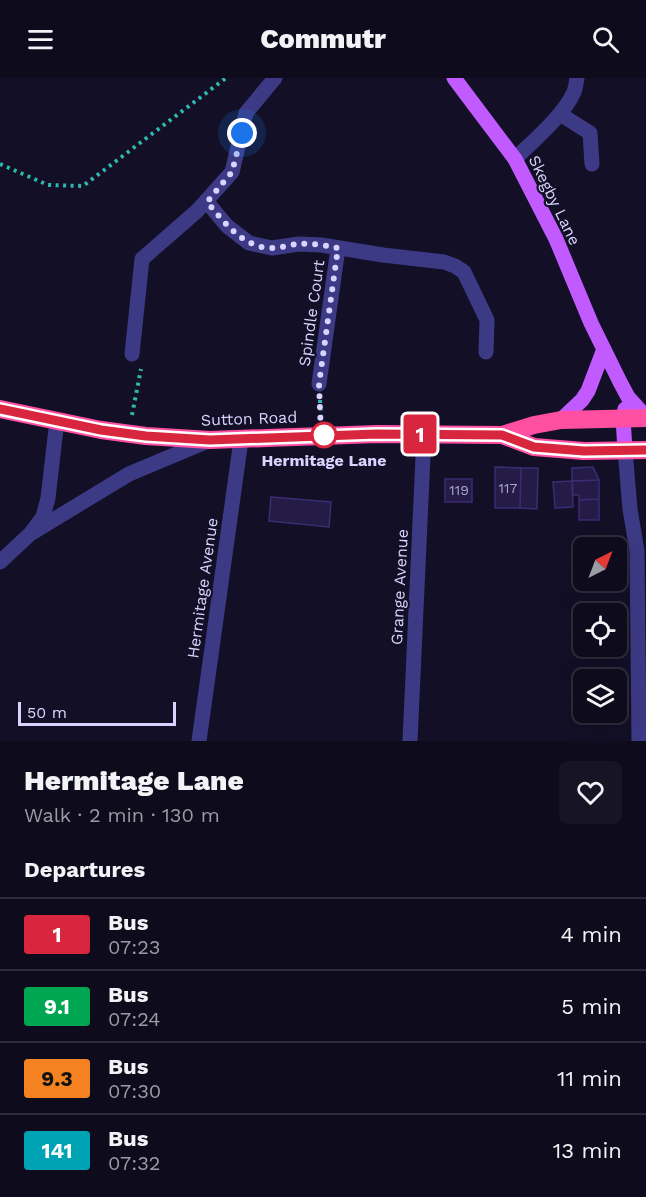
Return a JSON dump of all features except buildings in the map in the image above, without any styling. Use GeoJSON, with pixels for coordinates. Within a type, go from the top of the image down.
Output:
{"type":"FeatureCollection","features":[{"type":"Feature","properties":{"kind":"highway","name":"Sutton Road"},"geometry":{"type":"LineString","coordinates":[[0,409],[101,430],[146,436],[210,440],[377,434],[502,435],[534,425],[561,420],[646,418]]}},
{"type":"Feature","properties":{"kind":"highway","name":"Sutton Road"},"geometry":{"type":"LineString","coordinates":[[502,435],[534,447],[584,451],[646,450]]}},
{"type":"Feature","properties":{"kind":"main road","name":"Skegby Lane"},"geometry":{"type":"LineString","coordinates":[[454,78],[515,159],[556,239],[591,322],[628,397],[646,418]]}},
{"type":"Feature","properties":{"kind":"main road"},"geometry":{"type":"LineString","coordinates":[[561,420],[588,392],[604,349]]}},
{"type":"Feature","properties":{"kind":"main road"},"geometry":{"type":"LineString","coordinates":[[625,450],[623,418],[628,397]]}},
{"type":"Feature","properties":{"kind":"street"},"geometry":{"type":"LineString","coordinates":[[132,354],[142,259],[207,202],[232,172],[246,113],[275,78]]}},
{"type":"Feature","properties":{"kind":"street"},"geometry":{"type":"LineString","coordinates":[[515,159],[560,114],[576,89],[577,78]]}},
{"type":"Feature","properties":{"kind":"street"},"geometry":{"type":"LineString","coordinates":[[560,114],[590,133],[592,164]]}},
{"type":"Feature","properties":{"kind":"street","name":"Spindle Court"},"geometry":{"type":"LineString","coordinates":[[207,202],[227,226],[249,243],[272,248],[299,244],[321,245],[444,262],[455,266],[464,272],[487,320],[486,352]]}},
{"type":"Feature","properties":{"kind":"street","name":"Spindle Court"},"geometry":{"type":"LineString","coordinates":[[319,384],[338,248]]}},
{"type":"Feature","properties":{"kind":"street"},"geometry":{"type":"LineString","coordinates":[[0,562],[30,534],[43,517],[48,498],[57,420]]}},
{"type":"Feature","properties":{"kind":"street","name":"Grange Avenue"},"geometry":{"type":"LineString","coordinates":[[410,741],[424,435]]}},
{"type":"Feature","properties":{"kind":"street"},"geometry":{"type":"LineString","coordinates":[[30,534],[129,474],[210,440]]}},
{"type":"Feature","properties":{"kind":"street","name":"Hermitage Avenue"},"geometry":{"type":"LineString","coordinates":[[199,741],[241,440]]}},
{"type":"Feature","properties":{"kind":"street"},"geometry":{"type":"LineString","coordinates":[[625,450],[630,509],[640,557],[642,716],[639,741]]}},
{"type":"Feature","properties":{"kind":"street"},"geometry":{"type":"LineString","coordinates":[[640,557],[646,527]]}},
{"type":"Feature","properties":{"kind":"path"},"geometry":{"type":"LineString","coordinates":[[0,164],[48,185],[83,186],[226,78]]}},
{"type":"Feature","properties":{"kind":"path"},"geometry":{"type":"LineString","coordinates":[[129,433],[142,365],[132,354]]}},
{"type":"Feature","properties":{"kind":"path"},"geometry":{"type":"LineString","coordinates":[[319,384],[321,435]]}},
{"type":"Feature","properties":{"kind":"bus line","name":"1"},"geometry":{"type":"LineString","coordinates":[[0,409],[101,430],[146,436],[241,440],[321,435],[502,435],[534,447],[584,451],[646,450]]}},
{"type":"Feature","properties":{"kind":"place","name":"Hermitage Lane"},"geometry":{"type":"Point","coordinates":[324,435]}},
{"type":"Feature","properties":{"kind":"route"},"geometry":{"type":"LineString","coordinates":[[242,133],[232,172],[207,202],[227,226],[249,243],[272,248],[299,244],[338,248],[319,384],[321,435],[324,435]]}}]}
